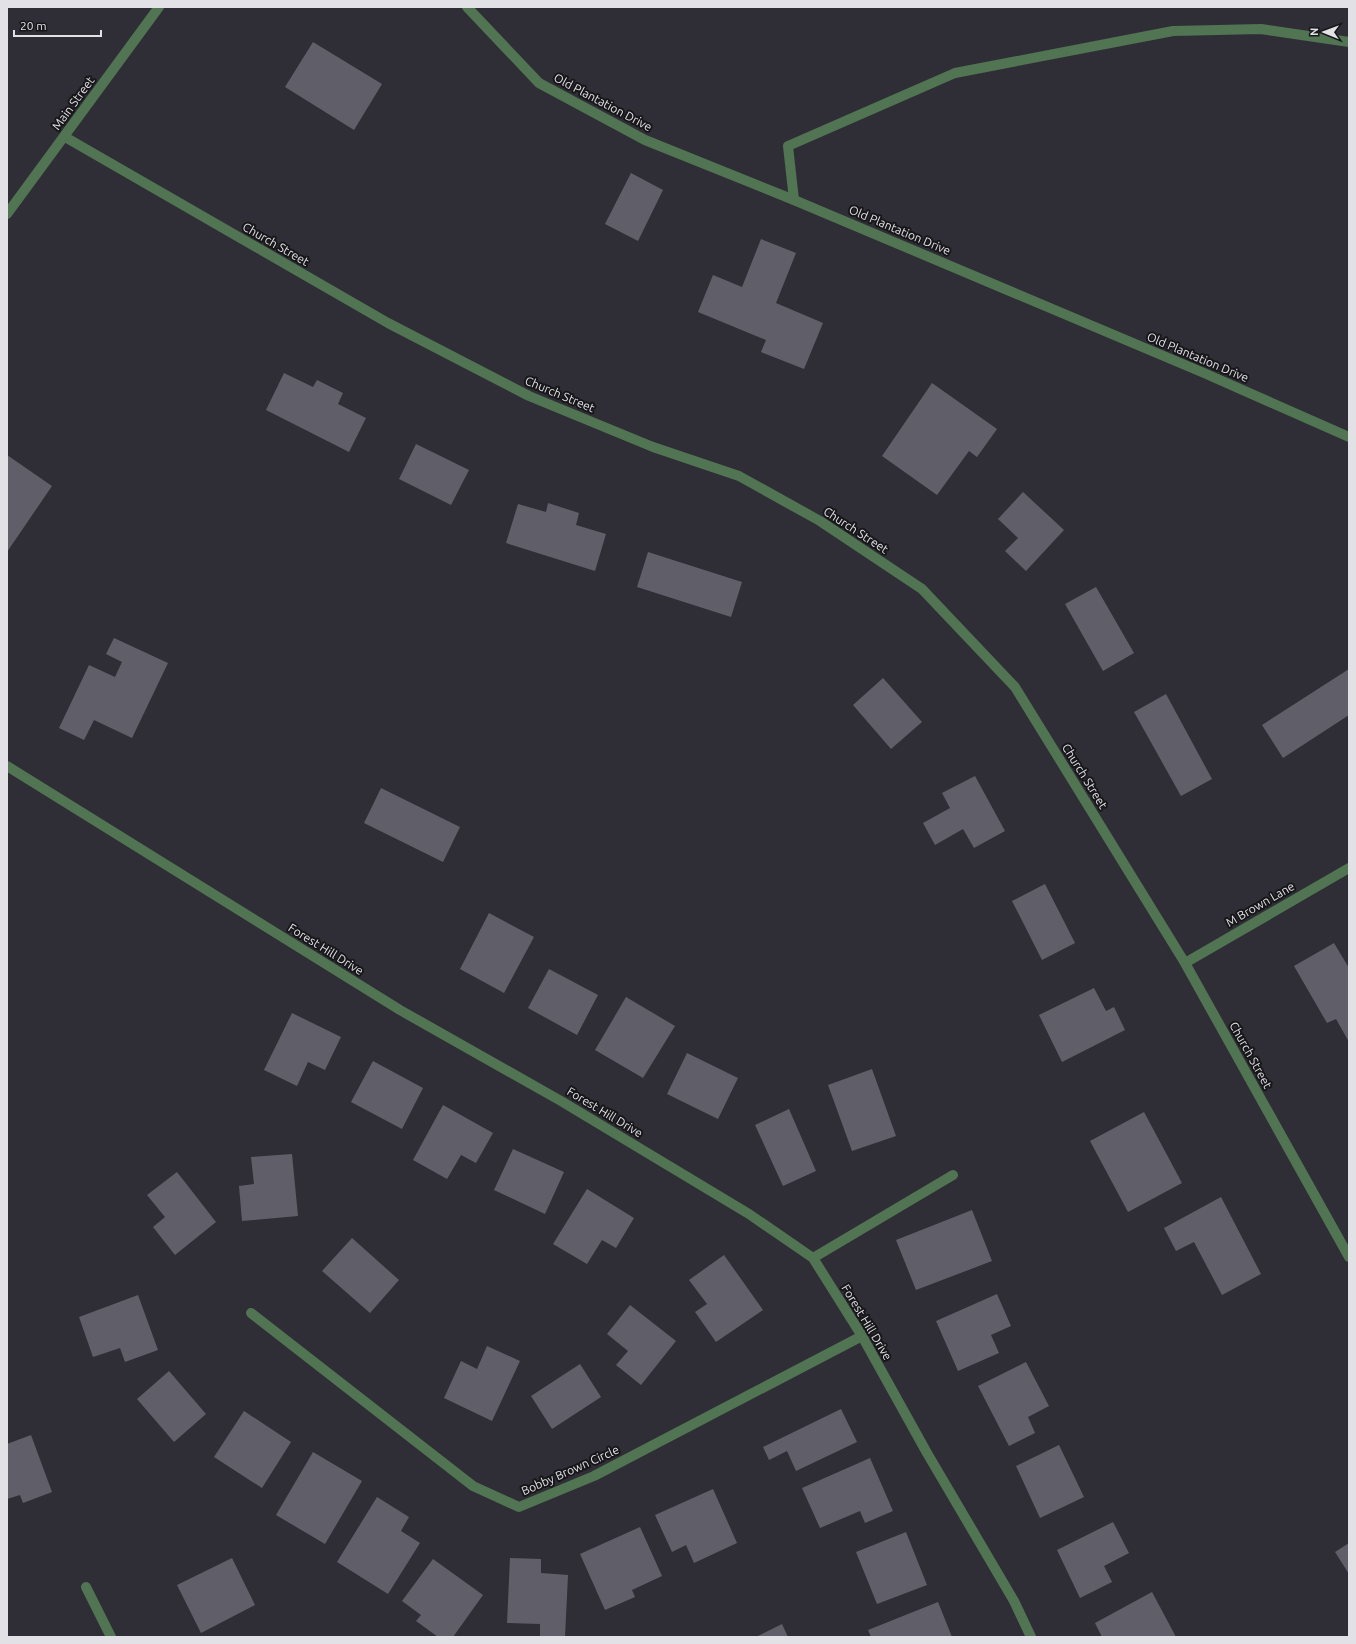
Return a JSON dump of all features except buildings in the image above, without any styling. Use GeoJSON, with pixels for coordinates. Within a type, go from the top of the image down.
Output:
{"type":"FeatureCollection","features":[{"type":"Feature","properties":{"kind":"street","name":"Main Street"},"geometry":{"type":"LineString","coordinates":[[7,214],[159,7]]}},
{"type":"Feature","properties":{"kind":"street","name":"Old Plantation Drive"},"geometry":{"type":"LineString","coordinates":[[467,7],[539,83],[645,140],[794,200],[1204,373],[1349,437]]}},
{"type":"Feature","properties":{"kind":"street"},"geometry":{"type":"LineString","coordinates":[[794,200],[788,146],[955,73],[1173,31],[1261,29],[1349,42]]}},
{"type":"Feature","properties":{"kind":"street","name":"Church Street"},"geometry":{"type":"LineString","coordinates":[[65,137],[388,323],[529,396],[653,447],[739,476],[820,521],[922,589],[1015,686],[1184,963],[1349,1257]]}},
{"type":"Feature","properties":{"kind":"street","name":"Forest Hill Drive"},"geometry":{"type":"LineString","coordinates":[[7,766],[400,1010],[561,1101],[749,1214],[813,1258],[862,1336],[927,1454],[1014,1601],[1031,1637]]}},
{"type":"Feature","properties":{"kind":"street","name":"M Brown Lane"},"geometry":{"type":"LineString","coordinates":[[1184,963],[1349,868]]}},
{"type":"Feature","properties":{"kind":"street"},"geometry":{"type":"LineString","coordinates":[[813,1258],[953,1175]]}},
{"type":"Feature","properties":{"kind":"street","name":"Bobby Brown Circle"},"geometry":{"type":"LineString","coordinates":[[250,1313],[473,1486],[519,1507],[594,1476],[862,1336]]}},
{"type":"Feature","properties":{"kind":"street"},"geometry":{"type":"LineString","coordinates":[[86,1587],[111,1637]]}}]}
